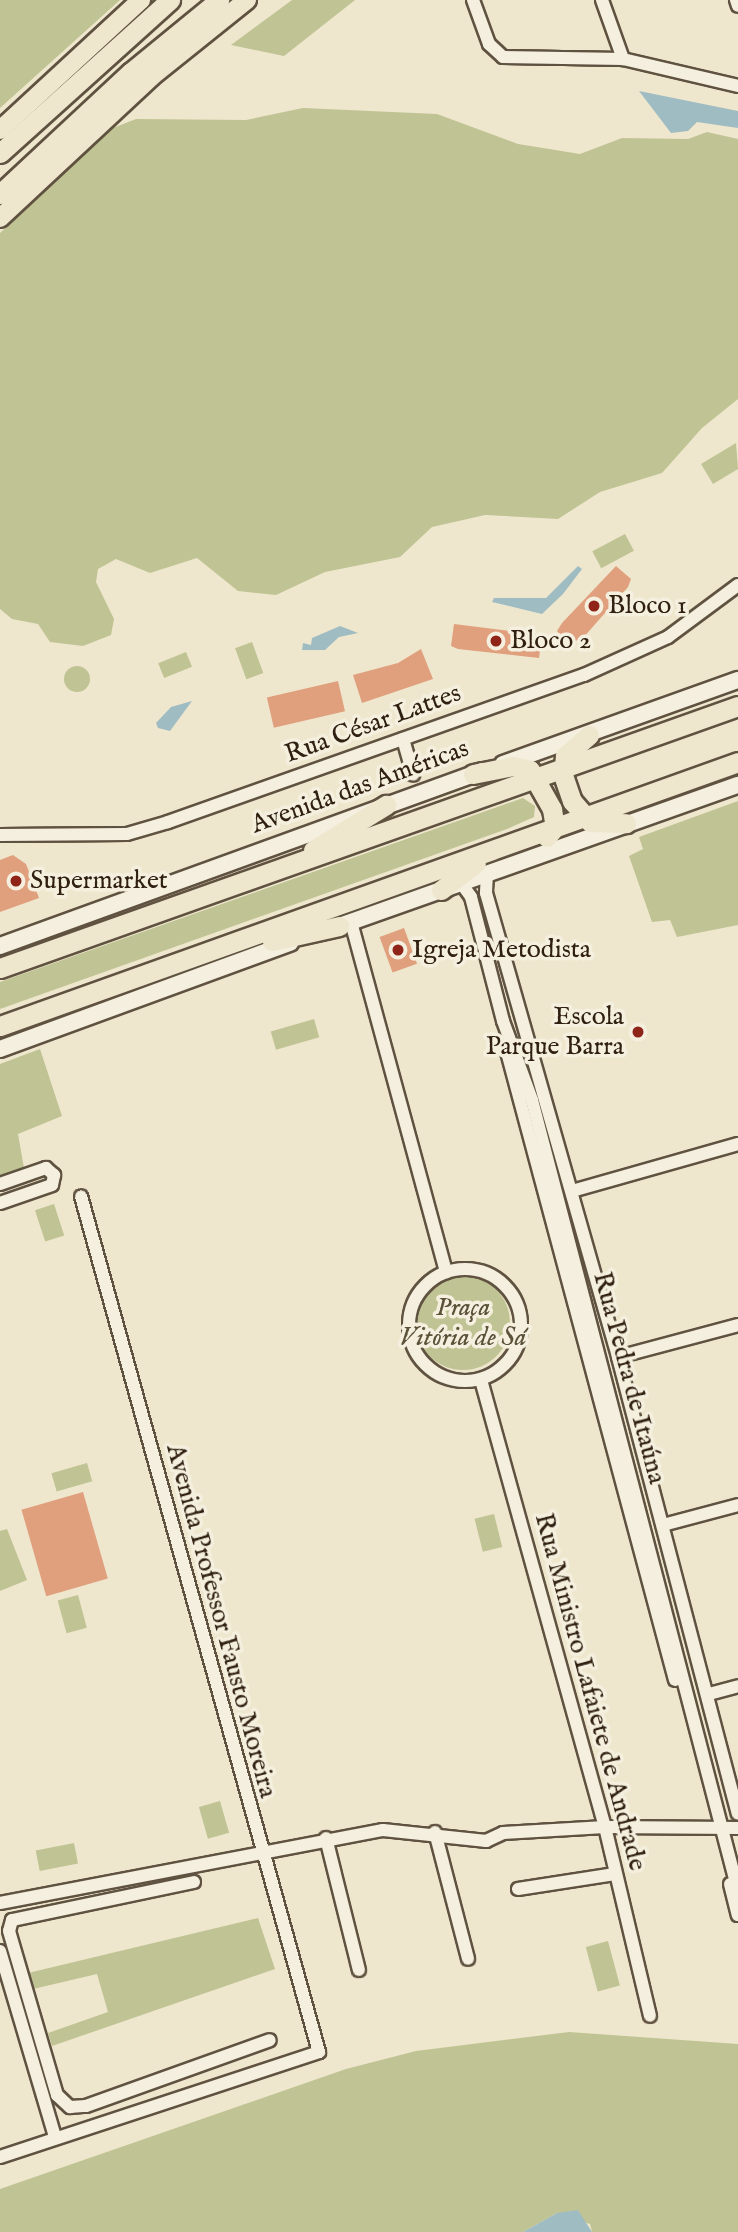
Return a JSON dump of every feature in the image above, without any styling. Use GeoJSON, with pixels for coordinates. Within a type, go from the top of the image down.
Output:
{"type":"FeatureCollection","features":[{"type":"Feature","properties":{"kind":"highway"},"geometry":{"type":"LineString","coordinates":[[9,133],[24,124],[160,0]]}},
{"type":"Feature","properties":{"kind":"highway"},"geometry":{"type":"LineString","coordinates":[[0,153],[9,133],[170,0]]}},
{"type":"Feature","properties":{"kind":"highway"},"geometry":{"type":"LineString","coordinates":[[0,194],[219,0]]}},
{"type":"Feature","properties":{"kind":"highway"},"geometry":{"type":"LineString","coordinates":[[76,125],[190,43]]}},
{"type":"Feature","properties":{"kind":"highway","name":"Avenida das Américas"},"geometry":{"type":"LineString","coordinates":[[0,968],[738,706]]}},
{"type":"Feature","properties":{"kind":"highway"},"geometry":{"type":"LineString","coordinates":[[589,735],[568,751],[564,767],[572,801],[582,817],[598,825],[626,823]]}},
{"type":"Feature","properties":{"kind":"highway"},"geometry":{"type":"LineString","coordinates":[[0,1026],[738,762]]}},
{"type":"Feature","properties":{"kind":"highway"},"geometry":{"type":"LineString","coordinates":[[441,890],[480,861],[549,836],[555,827],[548,797],[536,776],[522,766],[472,774]]}},
{"type":"Feature","properties":{"kind":"highway"},"geometry":{"type":"LineString","coordinates":[[286,867],[386,805]]}},
{"type":"Feature","properties":{"kind":"highway"},"geometry":{"type":"LineString","coordinates":[[186,959],[345,924]]}},
{"type":"Feature","properties":{"kind":"highway"},"geometry":{"type":"LineString","coordinates":[[0,962],[32,956]]}},
{"type":"Feature","properties":{"kind":"highway"},"geometry":{"type":"LineString","coordinates":[[0,1039],[54,1007]]}},
{"type":"Feature","properties":{"kind":"main road"},"geometry":{"type":"LineString","coordinates":[[9,133],[141,0]]}},
{"type":"Feature","properties":{"kind":"main road"},"geometry":{"type":"LineString","coordinates":[[0,218],[190,43],[247,0]]}},
{"type":"Feature","properties":{"kind":"main road","name":"Avenida das Américas"},"geometry":{"type":"LineString","coordinates":[[0,946],[738,680]]}},
{"type":"Feature","properties":{"kind":"main road"},"geometry":{"type":"LineString","coordinates":[[0,1049],[738,785]]}},
{"type":"Feature","properties":{"kind":"street"},"geometry":{"type":"LineString","coordinates":[[473,0],[489,44],[503,57],[623,60],[738,86]]}},
{"type":"Feature","properties":{"kind":"street"},"geometry":{"type":"LineString","coordinates":[[602,0],[623,60]]}},
{"type":"Feature","properties":{"kind":"street"},"geometry":{"type":"LineString","coordinates":[[736,0],[738,6]]}},
{"type":"Feature","properties":{"kind":"street","name":"Rua César Lattes"},"geometry":{"type":"LineString","coordinates":[[0,835],[127,834],[584,675],[696,620],[738,585]]}},
{"type":"Feature","properties":{"kind":"street"},"geometry":{"type":"LineString","coordinates":[[403,739],[413,775]]}},
{"type":"Feature","properties":{"kind":"street","name":"Rua Pedra de Itaúna"},"geometry":{"type":"LineString","coordinates":[[487,873],[486,892],[618,1357],[737,1805]]}},
{"type":"Feature","properties":{"kind":"street","name":"Rua Pedra de Itaúna"},"geometry":{"type":"LineString","coordinates":[[461,883],[471,897],[503,1021],[532,1100],[718,1829],[738,1890]]}},
{"type":"Feature","properties":{"kind":"street"},"geometry":{"type":"LineString","coordinates":[[345,924],[446,1272]]}},
{"type":"Feature","properties":{"kind":"street"},"geometry":{"type":"LineString","coordinates":[[514,990],[496,995],[499,1025],[718,1829],[738,1915]]}},
{"type":"Feature","properties":{"kind":"street"},"geometry":{"type":"LineString","coordinates":[[503,1021],[522,1015]]}},
{"type":"Feature","properties":{"kind":"street"},"geometry":{"type":"LineString","coordinates":[[572,1191],[738,1144]]}},
{"type":"Feature","properties":{"kind":"street"},"geometry":{"type":"LineString","coordinates":[[0,1184],[46,1168],[54,1175],[52,1185],[0,1203]]}},
{"type":"Feature","properties":{"kind":"street","name":"Avenida Professor Fausto Moreira"},"geometry":{"type":"LineString","coordinates":[[55,2137],[316,2056],[319,2049],[261,1851],[81,1196]]}},
{"type":"Feature","properties":{"kind":"street"},"geometry":{"type":"LineString","coordinates":[[481,1271],[498,1279],[519,1307],[519,1343],[510,1359],[481,1380],[443,1378],[420,1360],[408,1334],[416,1296],[446,1272],[481,1271]]}},
{"type":"Feature","properties":{"kind":"street"},"geometry":{"type":"LineString","coordinates":[[618,1357],[738,1325]]}},
{"type":"Feature","properties":{"kind":"street","name":"Rua Ministro Lafaiete de Andrade"},"geometry":{"type":"LineString","coordinates":[[481,1380],[605,1827],[650,2016]]}},
{"type":"Feature","properties":{"kind":"street"},"geometry":{"type":"LineString","coordinates":[[663,1525],[738,1505]]}},
{"type":"Feature","properties":{"kind":"street"},"geometry":{"type":"LineString","coordinates":[[709,1694],[738,1686]]}},
{"type":"Feature","properties":{"kind":"street"},"geometry":{"type":"LineString","coordinates":[[0,1903],[326,1838],[383,1830],[435,1832],[485,1841],[503,1833],[605,1827],[738,1828]]}},
{"type":"Feature","properties":{"kind":"street"},"geometry":{"type":"LineString","coordinates":[[435,1832],[468,1959]]}},
{"type":"Feature","properties":{"kind":"street"},"geometry":{"type":"LineString","coordinates":[[326,1838],[359,1970]]}},
{"type":"Feature","properties":{"kind":"street"},"geometry":{"type":"LineString","coordinates":[[518,1889],[615,1874]]}},
{"type":"Feature","properties":{"kind":"street"},"geometry":{"type":"LineString","coordinates":[[194,1882],[12,1920],[9,1931],[57,2095],[78,2108],[270,2040]]}},
{"type":"Feature","properties":{"kind":"street"},"geometry":{"type":"LineString","coordinates":[[0,1951],[55,2137],[0,2157]]}},
{"type":"Feature","properties":{"kind":"street"},"geometry":{"type":"LineString","coordinates":[[19,2021],[35,2021]]}},
{"type":"Feature","properties":{"kind":"green space"},"geometry":{"type":"Polygon","coordinates":[[[0,0],[120,0],[0,108],[0,0]]]}},
{"type":"Feature","properties":{"kind":"green space"},"geometry":{"type":"Polygon","coordinates":[[[292,0],[355,0],[284,56],[231,45],[292,0]]]}},
{"type":"Feature","properties":{"kind":"green space"},"geometry":{"type":"Polygon","coordinates":[[[303,108],[437,114],[518,144],[580,154],[622,138],[688,139],[707,132],[738,139],[738,399],[702,428],[662,473],[600,492],[558,519],[485,515],[432,527],[400,557],[325,572],[276,595],[238,591],[197,558],[150,573],[116,559],[98,569],[96,582],[114,619],[111,635],[83,646],[50,642],[38,624],[12,619],[0,609],[0,233],[113,128],[136,119],[246,120],[303,108]]]}},
{"type":"Feature","properties":{"kind":"green space"},"geometry":{"type":"Polygon","coordinates":[[[736,443],[738,469],[713,484],[701,464],[736,443]]]}},
{"type":"Feature","properties":{"kind":"green space"},"geometry":{"type":"Polygon","coordinates":[[[625,534],[634,551],[601,568],[592,551],[625,534]]]}},
{"type":"Feature","properties":{"kind":"green space"},"geometry":{"type":"Polygon","coordinates":[[[252,642],[263,673],[246,679],[235,648],[252,642]]]}},
{"type":"Feature","properties":{"kind":"green space"},"geometry":{"type":"Polygon","coordinates":[[[186,652],[192,667],[164,678],[158,663],[186,652]]]}},
{"type":"Feature","properties":{"kind":"green space"},"geometry":{"type":"Polygon","coordinates":[[[77,666],[86,670],[90,679],[86,688],[77,692],[68,688],[64,679],[68,670],[77,666]]]}},
{"type":"Feature","properties":{"kind":"green space"},"geometry":{"type":"Polygon","coordinates":[[[523,798],[535,806],[534,817],[507,829],[0,1009],[0,982],[523,798]]]}},
{"type":"Feature","properties":{"kind":"green space"},"geometry":{"type":"Polygon","coordinates":[[[738,801],[738,925],[677,937],[670,920],[652,922],[629,856],[643,849],[639,837],[738,801]]]}},
{"type":"Feature","properties":{"kind":"green space"},"geometry":{"type":"Polygon","coordinates":[[[314,1019],[319,1037],[276,1050],[271,1031],[314,1019]]]}},
{"type":"Feature","properties":{"kind":"green space"},"geometry":{"type":"Polygon","coordinates":[[[40,1049],[62,1116],[18,1134],[24,1168],[0,1176],[0,1064],[40,1049]]]}},
{"type":"Feature","properties":{"kind":"green space"},"geometry":{"type":"Polygon","coordinates":[[[54,1204],[64,1235],[45,1242],[35,1210],[54,1204]]]}},
{"type":"Feature","properties":{"kind":"green space","name":"Praça Vitória de Sá"},"geometry":{"type":"Polygon","coordinates":[[[454,1276],[472,1276],[497,1289],[507,1305],[510,1323],[507,1341],[497,1357],[472,1370],[454,1370],[429,1357],[416,1332],[416,1314],[429,1289],[454,1276]]]}},
{"type":"Feature","properties":{"kind":"green space"},"geometry":{"type":"Polygon","coordinates":[[[87,1463],[92,1481],[57,1491],[51,1473],[87,1463]]]}},
{"type":"Feature","properties":{"kind":"green space"},"geometry":{"type":"Polygon","coordinates":[[[494,1514],[502,1547],[483,1552],[475,1519],[494,1514]]]}},
{"type":"Feature","properties":{"kind":"green space"},"geometry":{"type":"Polygon","coordinates":[[[7,1529],[27,1580],[0,1591],[0,1531],[7,1529]]]}},
{"type":"Feature","properties":{"kind":"green space"},"geometry":{"type":"Polygon","coordinates":[[[78,1595],[87,1628],[67,1633],[58,1600],[78,1595]]]}},
{"type":"Feature","properties":{"kind":"green space"},"geometry":{"type":"Polygon","coordinates":[[[220,1801],[229,1833],[208,1839],[199,1807],[220,1801]]]}},
{"type":"Feature","properties":{"kind":"green space"},"geometry":{"type":"Polygon","coordinates":[[[74,1843],[78,1864],[40,1871],[36,1850],[74,1843]]]}},
{"type":"Feature","properties":{"kind":"green space"},"geometry":{"type":"Polygon","coordinates":[[[258,1918],[275,1969],[52,2046],[48,2033],[108,2012],[97,1974],[33,1989],[28,1973],[258,1918]]]}},
{"type":"Feature","properties":{"kind":"green space"},"geometry":{"type":"Polygon","coordinates":[[[608,1941],[620,1985],[598,1991],[586,1947],[608,1941]]]}},
{"type":"Feature","properties":{"kind":"green space"},"geometry":{"type":"Polygon","coordinates":[[[569,2032],[738,2044],[738,2232],[592,2232],[590,2224],[557,2213],[523,2232],[0,2232],[0,2189],[346,2069],[416,2051],[569,2032]]]}},
{"type":"Feature","properties":{"kind":"water"},"geometry":{"type":"Polygon","coordinates":[[[639,91],[738,111],[738,128],[697,122],[688,131],[671,133],[639,91]]]}},
{"type":"Feature","properties":{"kind":"water"},"geometry":{"type":"Polygon","coordinates":[[[578,566],[582,569],[563,594],[542,614],[492,602],[494,598],[546,598],[578,566]]]}},
{"type":"Feature","properties":{"kind":"water"},"geometry":{"type":"Polygon","coordinates":[[[340,626],[358,633],[339,637],[325,650],[302,650],[303,643],[311,645],[312,638],[340,626]]]}},
{"type":"Feature","properties":{"kind":"water"},"geometry":{"type":"Polygon","coordinates":[[[192,701],[170,731],[158,728],[156,723],[171,707],[192,701]]]}},
{"type":"Feature","properties":{"kind":"water"},"geometry":{"type":"Polygon","coordinates":[[[578,2210],[592,2232],[523,2232],[557,2213],[578,2210]]]}},
{"type":"Feature","properties":{"kind":"building","name":"Bloco 1"},"geometry":{"type":"Polygon","coordinates":[[[616,566],[631,579],[628,587],[582,639],[567,643],[557,631],[562,623],[616,566]]]}},
{"type":"Feature","properties":{"kind":"building","name":"Bloco 2"},"geometry":{"type":"Polygon","coordinates":[[[454,624],[535,634],[542,637],[539,658],[458,649],[451,646],[454,624]]]}},
{"type":"Feature","properties":{"kind":"building"},"geometry":{"type":"Polygon","coordinates":[[[421,649],[433,679],[362,703],[353,675],[398,663],[421,649]]]}},
{"type":"Feature","properties":{"kind":"building"},"geometry":{"type":"Polygon","coordinates":[[[338,681],[345,711],[274,728],[267,697],[338,681]]]}},
{"type":"Feature","properties":{"kind":"building","name":"Supermarket"},"geometry":{"type":"Polygon","coordinates":[[[13,855],[26,864],[39,898],[0,912],[0,860],[13,855]]]}},
{"type":"Feature","properties":{"kind":"building","name":"Igreja Metodista"},"geometry":{"type":"Polygon","coordinates":[[[404,928],[417,964],[393,973],[380,937],[404,928]]]}},
{"type":"Feature","properties":{"kind":"building"},"geometry":{"type":"Polygon","coordinates":[[[83,1492],[108,1579],[46,1596],[21,1510],[83,1492]]]}},
{"type":"Feature","properties":{"kind":"place","name":"Bloco 1"},"geometry":{"type":"Point","coordinates":[594,606]}},
{"type":"Feature","properties":{"kind":"place","name":"Bloco 2"},"geometry":{"type":"Point","coordinates":[496,641]}},
{"type":"Feature","properties":{"kind":"place","name":"Supermarket"},"geometry":{"type":"Point","coordinates":[16,881]}},
{"type":"Feature","properties":{"kind":"place","name":"Igreja Metodista"},"geometry":{"type":"Point","coordinates":[398,950]}},
{"type":"Feature","properties":{"kind":"place","name":"Escola Parque Barra"},"geometry":{"type":"Point","coordinates":[638,1032]}}]}
